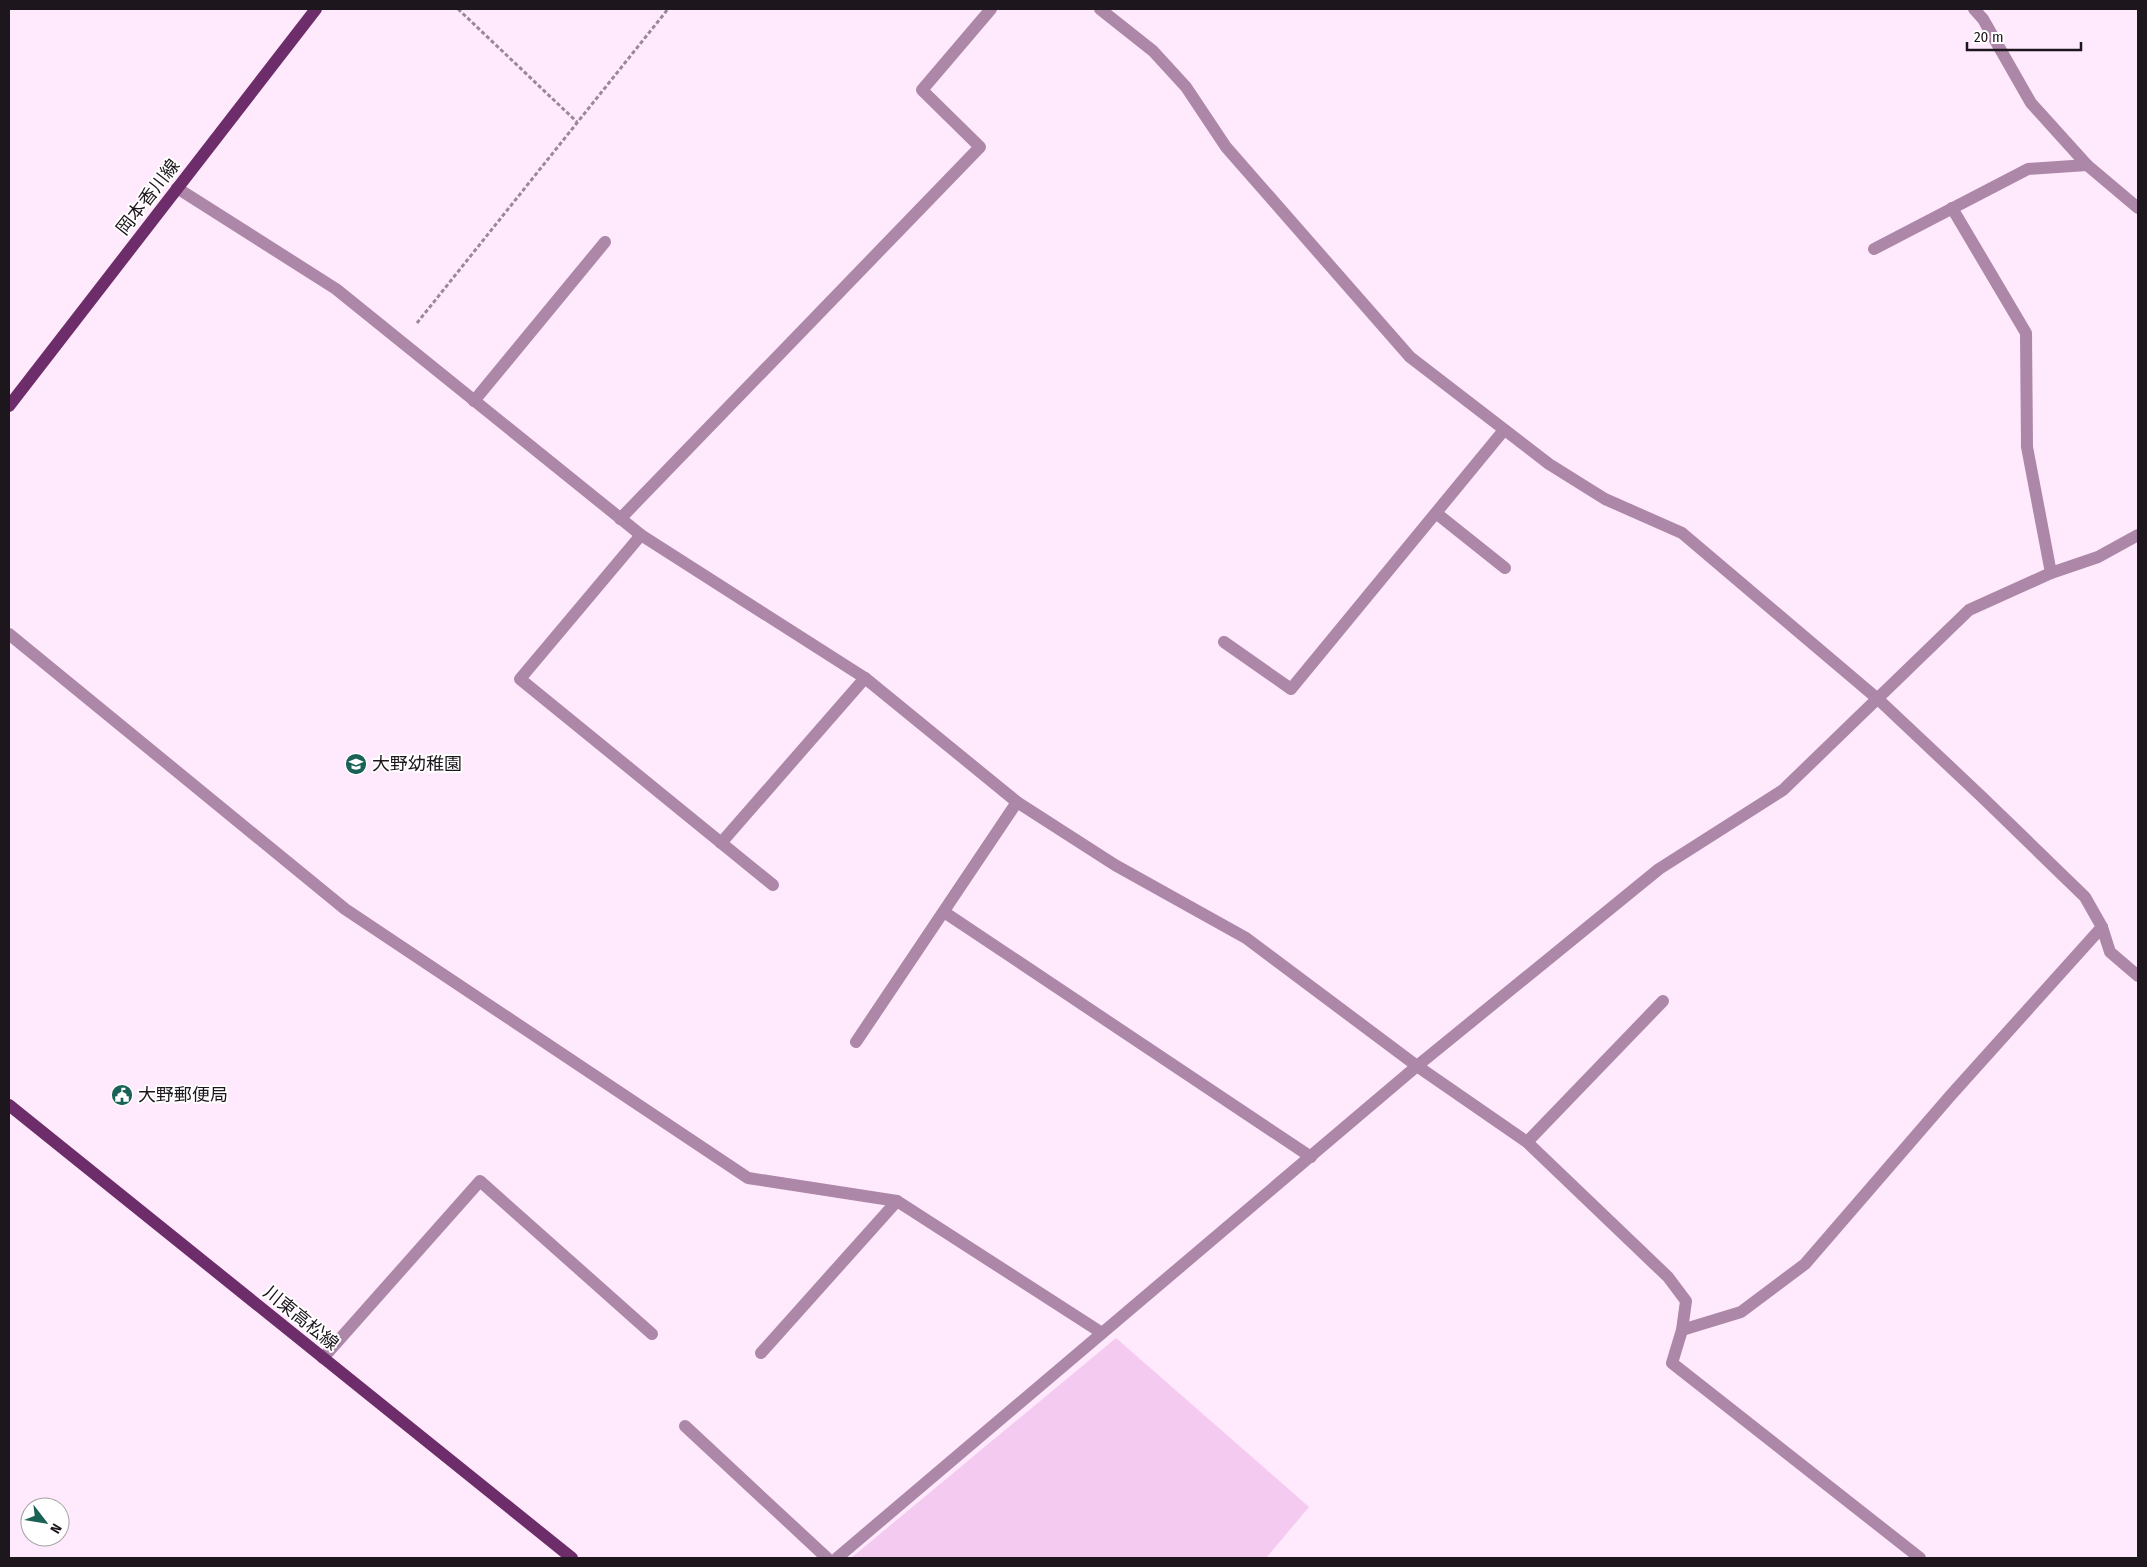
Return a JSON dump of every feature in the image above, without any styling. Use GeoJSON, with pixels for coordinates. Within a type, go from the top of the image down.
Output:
{"type":"FeatureCollection","features":[{"type":"Feature","properties":{"kind":"main road","name":"岡本香川線"},"geometry":{"type":"LineString","coordinates":[[9,406],[316,9]]}},
{"type":"Feature","properties":{"kind":"main road","name":"川東高松線"},"geometry":{"type":"LineString","coordinates":[[9,1105],[572,1558]]}},
{"type":"Feature","properties":{"kind":"street"},"geometry":{"type":"LineString","coordinates":[[620,519],[980,147],[922,90],[990,9]]}},
{"type":"Feature","properties":{"kind":"street"},"geometry":{"type":"LineString","coordinates":[[1100,9],[1154,51],[1186,87],[1226,147],[1410,357],[1549,464],[1605,499],[1682,533],[1878,700],[2086,897],[2102,927],[2110,952],[2138,976]]}},
{"type":"Feature","properties":{"kind":"street"},"geometry":{"type":"LineString","coordinates":[[1974,9],[1983,19],[2031,102],[2087,165],[2138,208]]}},
{"type":"Feature","properties":{"kind":"street"},"geometry":{"type":"LineString","coordinates":[[1874,248],[2028,169],[2087,165]]}},
{"type":"Feature","properties":{"kind":"street"},"geometry":{"type":"LineString","coordinates":[[177,188],[336,289],[641,535],[866,678],[1018,802],[1115,865],[1246,938],[1417,1066],[1527,1142],[1668,1277],[1686,1300],[1682,1330],[1672,1364],[1920,1558]]}},
{"type":"Feature","properties":{"kind":"street"},"geometry":{"type":"LineString","coordinates":[[1952,208],[2026,333],[2027,447],[2051,573]]}},
{"type":"Feature","properties":{"kind":"street"},"geometry":{"type":"LineString","coordinates":[[474,401],[605,242]]}},
{"type":"Feature","properties":{"kind":"street"},"geometry":{"type":"LineString","coordinates":[[1224,642],[1291,689],[1504,430]]}},
{"type":"Feature","properties":{"kind":"street"},"geometry":{"type":"LineString","coordinates":[[1436,513],[1505,568]]}},
{"type":"Feature","properties":{"kind":"street"},"geometry":{"type":"LineString","coordinates":[[641,535],[520,679],[773,885]]}},
{"type":"Feature","properties":{"kind":"street"},"geometry":{"type":"LineString","coordinates":[[837,1558],[1417,1066],[1659,869],[1784,790],[1969,610],[2051,573],[2098,557],[2138,535]]}},
{"type":"Feature","properties":{"kind":"street"},"geometry":{"type":"LineString","coordinates":[[9,634],[345,909],[748,1178],[897,1201],[1102,1334]]}},
{"type":"Feature","properties":{"kind":"street"},"geometry":{"type":"LineString","coordinates":[[721,843],[866,678]]}},
{"type":"Feature","properties":{"kind":"street"},"geometry":{"type":"LineString","coordinates":[[856,1042],[1018,802]]}},
{"type":"Feature","properties":{"kind":"street"},"geometry":{"type":"LineString","coordinates":[[944,912],[1311,1157]]}},
{"type":"Feature","properties":{"kind":"street"},"geometry":{"type":"LineString","coordinates":[[1682,1330],[1741,1312],[1805,1264],[1951,1094],[2102,927]]}},
{"type":"Feature","properties":{"kind":"street"},"geometry":{"type":"LineString","coordinates":[[1527,1142],[1663,1001]]}},
{"type":"Feature","properties":{"kind":"street"},"geometry":{"type":"LineString","coordinates":[[323,1358],[480,1181],[652,1334]]}},
{"type":"Feature","properties":{"kind":"street"},"geometry":{"type":"LineString","coordinates":[[761,1353],[897,1201]]}},
{"type":"Feature","properties":{"kind":"street"},"geometry":{"type":"LineString","coordinates":[[685,1426],[827,1558]]}},
{"type":"Feature","properties":{"kind":"path"},"geometry":{"type":"LineString","coordinates":[[458,9],[577,122]]}},
{"type":"Feature","properties":{"kind":"path"},"geometry":{"type":"LineString","coordinates":[[402,342],[668,9]]}},
{"type":"Feature","properties":{"kind":"shaded area"},"geometry":{"type":"Polygon","coordinates":[[[1116,1338],[1309,1507],[1266,1558],[851,1558],[1116,1338]]]}},
{"type":"Feature","properties":{"kind":"place","name":"大野幼稚園"},"geometry":{"type":"Point","coordinates":[356,764]}},
{"type":"Feature","properties":{"kind":"place","name":"大野郵便局"},"geometry":{"type":"Point","coordinates":[122,1095]}}]}
